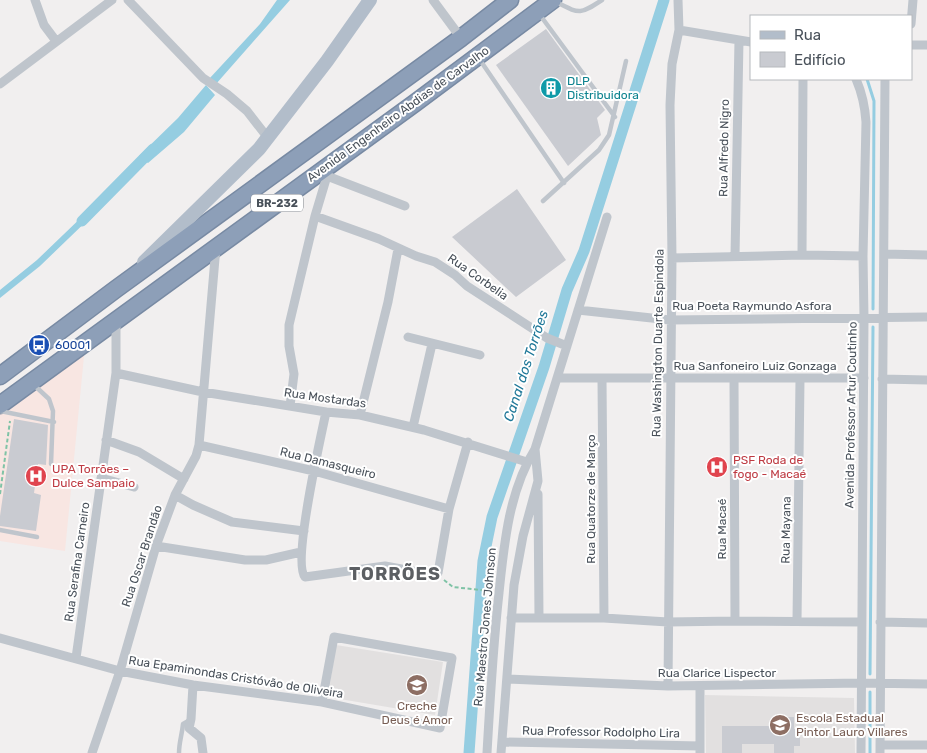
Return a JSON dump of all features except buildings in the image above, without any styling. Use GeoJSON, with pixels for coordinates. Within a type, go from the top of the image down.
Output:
{"type":"FeatureCollection","features":[{"type":"Feature","properties":{"kind":"highway","name":"Avenida Engenheiro Abdias de Carvalho"},"geometry":{"type":"LineString","coordinates":[[0,376],[116,289],[461,38],[510,0]]}},
{"type":"Feature","properties":{"kind":"highway","name":"Avenida Engenheiro Abdias de Carvalho"},"geometry":{"type":"LineString","coordinates":[[6,409],[31,382],[216,247],[324,173],[553,0]]}},
{"type":"Feature","properties":{"kind":"main road"},"geometry":{"type":"LineString","coordinates":[[116,289],[203,205],[268,138],[327,61],[370,0]]}},
{"type":"Feature","properties":{"kind":"street"},"geometry":{"type":"LineString","coordinates":[[35,0],[44,25],[56,42]]}},
{"type":"Feature","properties":{"kind":"street"},"geometry":{"type":"LineString","coordinates":[[0,84],[112,0]]}},
{"type":"Feature","properties":{"kind":"street"},"geometry":{"type":"LineString","coordinates":[[128,0],[203,78],[227,94],[246,111],[268,138]]}},
{"type":"Feature","properties":{"kind":"street"},"geometry":{"type":"LineString","coordinates":[[433,0],[461,38]]}},
{"type":"Feature","properties":{"kind":"street","name":"Rua Washington Duarte Espindola"},"geometry":{"type":"LineString","coordinates":[[668,686],[672,258],[670,105],[672,64],[679,30],[678,0]]}},
{"type":"Feature","properties":{"kind":"street"},"geometry":{"type":"LineString","coordinates":[[912,16],[914,0]]}},
{"type":"Feature","properties":{"kind":"street"},"geometry":{"type":"LineString","coordinates":[[679,30],[750,42]]}},
{"type":"Feature","properties":{"kind":"street","name":"Rua Alfredo Nigro"},"geometry":{"type":"LineString","coordinates":[[734,256],[739,40]]}},
{"type":"Feature","properties":{"kind":"street"},"geometry":{"type":"LineString","coordinates":[[912,45],[927,45]]}},
{"type":"Feature","properties":{"kind":"street"},"geometry":{"type":"LineString","coordinates":[[802,255],[803,80]]}},
{"type":"Feature","properties":{"kind":"street","name":"Avenida Professor Artur Coutinho"},"geometry":{"type":"LineString","coordinates":[[856,80],[866,109],[863,256],[861,753]]}},
{"type":"Feature","properties":{"kind":"street"},"geometry":{"type":"LineString","coordinates":[[885,80],[880,749],[927,745]]}},
{"type":"Feature","properties":{"kind":"street"},"geometry":{"type":"LineString","coordinates":[[290,406],[294,374],[289,346],[289,325],[324,173],[405,206]]}},
{"type":"Feature","properties":{"kind":"street","name":"Rua Corbelia"},"geometry":{"type":"LineString","coordinates":[[315,216],[379,239],[434,262],[547,338],[567,346]]}},
{"type":"Feature","properties":{"kind":"street","name":"Rua Maestro Jones Johnson"},"geometry":{"type":"LineString","coordinates":[[501,753],[514,585],[538,481],[535,449],[606,217]]}},
{"type":"Feature","properties":{"kind":"street","name":"Rua Oscar Brandão"},"geometry":{"type":"LineString","coordinates":[[92,753],[120,671],[156,546],[175,495],[196,456],[199,445],[216,247]]}},
{"type":"Feature","properties":{"kind":"street"},"geometry":{"type":"LineString","coordinates":[[360,415],[388,302],[398,248]]}},
{"type":"Feature","properties":{"kind":"street"},"geometry":{"type":"LineString","coordinates":[[884,254],[927,255]]}},
{"type":"Feature","properties":{"kind":"street"},"geometry":{"type":"LineString","coordinates":[[672,258],[802,255],[863,256]]}},
{"type":"Feature","properties":{"kind":"street","name":"Rua Poeta Raymundo Asfora"},"geometry":{"type":"LineString","coordinates":[[578,310],[670,320],[927,318]]}},
{"type":"Feature","properties":{"kind":"street","name":"Rua Serafina Carneiro"},"geometry":{"type":"LineString","coordinates":[[76,658],[116,373],[116,320]]}},
{"type":"Feature","properties":{"kind":"street"},"geometry":{"type":"LineString","coordinates":[[408,337],[480,355]]}},
{"type":"Feature","properties":{"kind":"street"},"geometry":{"type":"LineString","coordinates":[[413,427],[432,344]]}},
{"type":"Feature","properties":{"kind":"street","name":"Rua Mostardas"},"geometry":{"type":"LineString","coordinates":[[116,373],[203,392],[326,412],[360,415],[468,442],[523,460]]}},
{"type":"Feature","properties":{"kind":"street","name":"Rua Sanfoneiro Luiz Gonzaga"},"geometry":{"type":"LineString","coordinates":[[557,378],[864,378]]}},
{"type":"Feature","properties":{"kind":"street","name":"Rua Macaé"},"geometry":{"type":"LineString","coordinates":[[734,378],[735,621]]}},
{"type":"Feature","properties":{"kind":"street","name":"Rua Mayana"},"geometry":{"type":"LineString","coordinates":[[797,621],[800,378]]}},
{"type":"Feature","properties":{"kind":"street","name":"Rua Quatorze de Março"},"geometry":{"type":"LineString","coordinates":[[602,379],[604,618]]}},
{"type":"Feature","properties":{"kind":"street"},"geometry":{"type":"LineString","coordinates":[[882,379],[927,380]]}},
{"type":"Feature","properties":{"kind":"street"},"geometry":{"type":"LineString","coordinates":[[326,412],[301,552],[303,575],[305,577],[385,566],[436,573],[449,508],[468,442]]}},
{"type":"Feature","properties":{"kind":"street"},"geometry":{"type":"LineString","coordinates":[[106,440],[138,452],[184,479]]}},
{"type":"Feature","properties":{"kind":"street","name":"Rua Damasqueiro"},"geometry":{"type":"LineString","coordinates":[[199,445],[314,471],[449,508]]}},
{"type":"Feature","properties":{"kind":"street","name":"Rua Maestro Jones Johnson"},"geometry":{"type":"LineString","coordinates":[[486,753],[501,568],[523,460],[535,449]]}},
{"type":"Feature","properties":{"kind":"street"},"geometry":{"type":"LineString","coordinates":[[101,478],[134,487]]}},
{"type":"Feature","properties":{"kind":"street"},"geometry":{"type":"LineString","coordinates":[[538,481],[540,618]]}},
{"type":"Feature","properties":{"kind":"street"},"geometry":{"type":"LineString","coordinates":[[175,495],[232,522],[304,531]]}},
{"type":"Feature","properties":{"kind":"street"},"geometry":{"type":"LineString","coordinates":[[156,546],[246,560],[266,560],[301,552]]}},
{"type":"Feature","properties":{"kind":"street"},"geometry":{"type":"LineString","coordinates":[[511,618],[604,618],[668,622],[862,622]]}},
{"type":"Feature","properties":{"kind":"street"},"geometry":{"type":"LineString","coordinates":[[880,622],[927,623]]}},
{"type":"Feature","properties":{"kind":"street","name":"Rua Epaminondas Cristóvão de Oliveira"},"geometry":{"type":"LineString","coordinates":[[0,638],[120,671],[193,685],[322,702],[440,728],[452,658],[334,637],[322,702]]}},
{"type":"Feature","properties":{"kind":"street","name":"Rua Clarice Lispector"},"geometry":{"type":"LineString","coordinates":[[508,679],[668,686],[861,683],[927,684]]}},
{"type":"Feature","properties":{"kind":"street"},"geometry":{"type":"LineString","coordinates":[[193,685],[189,728],[201,738],[203,753]]}},
{"type":"Feature","properties":{"kind":"street"},"geometry":{"type":"LineString","coordinates":[[700,686],[700,750]]}},
{"type":"Feature","properties":{"kind":"street","name":"Rua Professor Rodolpho Lira"},"geometry":{"type":"LineString","coordinates":[[502,742],[568,743],[636,749],[700,750]]}},
{"type":"Feature","properties":{"kind":"street"},"geometry":{"type":"LineString","coordinates":[[568,743],[568,753]]}},
{"type":"Feature","properties":{"kind":"lane"},"geometry":{"type":"LineString","coordinates":[[553,0],[577,12],[586,11],[602,0]]}},
{"type":"Feature","properties":{"kind":"lane"},"geometry":{"type":"LineString","coordinates":[[538,12],[615,117]]}},
{"type":"Feature","properties":{"kind":"lane"},"geometry":{"type":"LineString","coordinates":[[477,57],[564,183]]}},
{"type":"Feature","properties":{"kind":"lane"},"geometry":{"type":"LineString","coordinates":[[543,201],[600,150],[609,135],[615,117],[626,61]]}},
{"type":"Feature","properties":{"kind":"lane"},"geometry":{"type":"LineString","coordinates":[[31,382],[49,399],[53,411],[51,464]]}},
{"type":"Feature","properties":{"kind":"lane"},"geometry":{"type":"LineString","coordinates":[[0,411],[6,409],[54,422]]}},
{"type":"Feature","properties":{"kind":"lane"},"geometry":{"type":"LineString","coordinates":[[0,530],[37,537]]}},
{"type":"Feature","properties":{"kind":"lane"},"geometry":{"type":"LineString","coordinates":[[179,753],[179,739],[182,734],[183,724],[191,719]]}},
{"type":"Feature","properties":{"kind":"path"},"geometry":{"type":"LineString","coordinates":[[0,494],[6,409]]}},
{"type":"Feature","properties":{"kind":"path"},"geometry":{"type":"LineString","coordinates":[[436,573],[453,588],[490,591]]}},
{"type":"Feature","properties":{"kind":"shaded area","name":"UPA Torrões – Dulce Sampaio"},"geometry":{"type":"Polygon","coordinates":[[[85,346],[65,551],[0,541],[0,412],[85,346]]]}},
{"type":"Feature","properties":{"kind":"shaded area"},"geometry":{"type":"Polygon","coordinates":[[[336,645],[443,662],[435,715],[328,697],[336,645]]]}},
{"type":"Feature","properties":{"kind":"shaded area","name":"Escola Estadual Pintor Lauro Villares"},"geometry":{"type":"Polygon","coordinates":[[[705,695],[854,698],[855,753],[706,753],[705,695]]]}},
{"type":"Feature","properties":{"kind":"water"},"geometry":{"type":"Polygon","coordinates":[[[277,0],[290,0],[216,84],[209,79],[260,24],[277,0]]]}},
{"type":"Feature","properties":{"kind":"water"},"geometry":{"type":"Polygon","coordinates":[[[206,85],[215,95],[184,132],[148,163],[139,156],[178,118],[206,85]]]}},
{"type":"Feature","properties":{"kind":"water"},"geometry":{"type":"Polygon","coordinates":[[[89,210],[96,212],[40,266],[0,298],[0,290],[37,260],[89,210]]]}},
{"type":"Feature","properties":{"kind":"waterway","name":"Canal dos Torrões"},"geometry":{"type":"LineString","coordinates":[[469,753],[483,561],[492,517],[544,367],[567,290],[584,251],[664,0]]}},
{"type":"Feature","properties":{"kind":"waterway"},"geometry":{"type":"LineString","coordinates":[[867,80],[874,101],[873,309]]}},
{"type":"Feature","properties":{"kind":"waterway"},"geometry":{"type":"LineString","coordinates":[[82,221],[153,149]]}},
{"type":"Feature","properties":{"kind":"waterway"},"geometry":{"type":"LineString","coordinates":[[870,674],[873,327]]}},
{"type":"Feature","properties":{"kind":"waterway"},"geometry":{"type":"LineString","coordinates":[[870,692],[870,753]]}},
{"type":"Feature","properties":{"kind":"place","name":"DLP Distribuidora"},"geometry":{"type":"Point","coordinates":[551,88]}},
{"type":"Feature","properties":{"kind":"place","name":"60001"},"geometry":{"type":"Point","coordinates":[39,345]}},
{"type":"Feature","properties":{"kind":"place","name":"PSF Roda de fogo - Macaé"},"geometry":{"type":"Point","coordinates":[717,467]}},
{"type":"Feature","properties":{"kind":"place","name":"UPA Torrões – Dulce Sampaio"},"geometry":{"type":"Point","coordinates":[36,476]}},
{"type":"Feature","properties":{"kind":"place","name":"Creche Deus é Amor"},"geometry":{"type":"Point","coordinates":[417,685]}},
{"type":"Feature","properties":{"kind":"place","name":"Escola Estadual Pintor Lauro Villares"},"geometry":{"type":"Point","coordinates":[780,725]}},
{"type":"Feature","properties":{"kind":"district","name":"TORRÕES"},"geometry":{"type":"Point","coordinates":[395,574]}}]}
